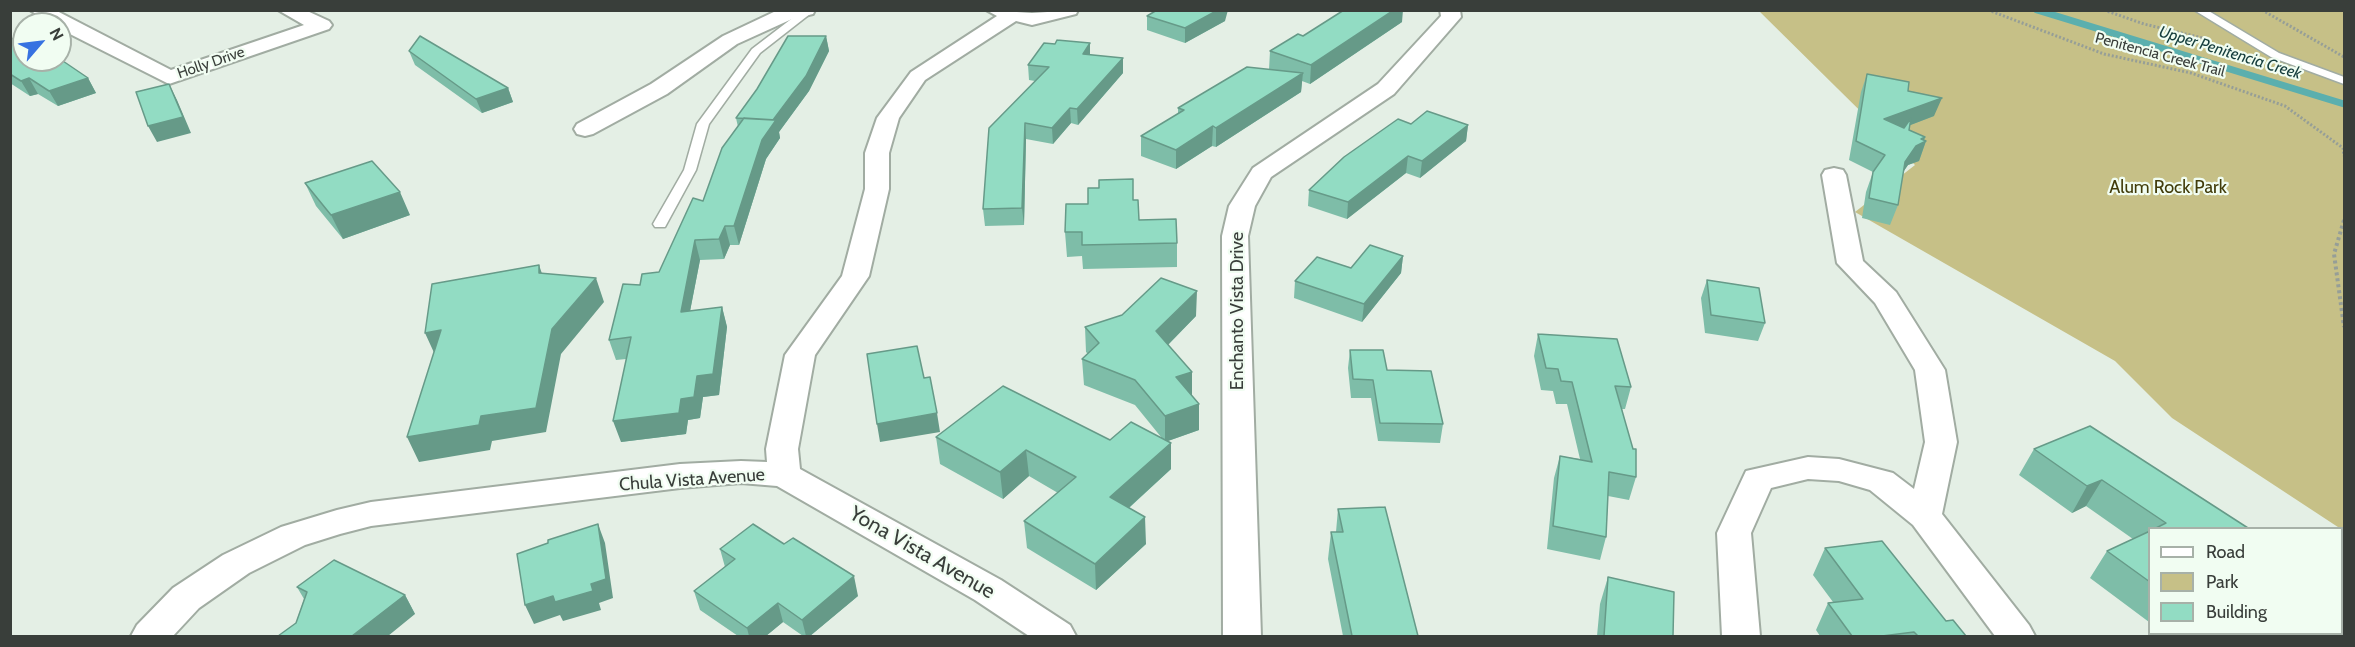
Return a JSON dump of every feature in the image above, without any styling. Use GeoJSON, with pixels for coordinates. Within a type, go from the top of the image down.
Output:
{"type":"FeatureCollection","features":[{"type":"Feature","properties":{"kind":"street","name":"Holly Drive"},"geometry":{"type":"LineString","coordinates":[[39,10],[169,78],[321,25],[287,10]]}},
{"type":"Feature","properties":{"kind":"street"},"geometry":{"type":"LineString","coordinates":[[585,129],[658,88],[730,40],[786,14],[808,10]]}},
{"type":"Feature","properties":{"kind":"street"},"geometry":{"type":"LineString","coordinates":[[1003,13],[1032,19],[1069,10]]}},
{"type":"Feature","properties":{"kind":"street","name":"Enchanto Vista Drive"},"geometry":{"type":"LineString","coordinates":[[1242,636],[1235,236],[1242,206],[1261,173],[1386,89],[1424,44],[1451,17],[1450,10]]}},
{"type":"Feature","properties":{"kind":"street","name":"Chula Vista Avenue"},"geometry":{"type":"LineString","coordinates":[[150,636],[186,598],[236,564],[293,536],[337,522],[371,514],[680,477],[741,472],[784,475],[782,449],[800,355],[855,276],[877,189],[877,153],[888,118],[918,76],[1003,13]]}},
{"type":"Feature","properties":{"kind":"street"},"geometry":{"type":"LineString","coordinates":[[1834,175],[1850,263],[1886,298],[1930,370],[1941,442],[1925,516]]}},
{"type":"Feature","properties":{"kind":"street"},"geometry":{"type":"LineString","coordinates":[[1741,636],[1734,533],[1758,479],[1808,468],[1839,470],[1881,481],[1925,516],[2016,636]]}},
{"type":"Feature","properties":{"kind":"street","name":"Yona Vista Avenue"},"geometry":{"type":"LineString","coordinates":[[784,475],[987,590],[1057,636]]}},
{"type":"Feature","properties":{"kind":"lane"},"geometry":{"type":"LineString","coordinates":[[660,224],[690,170],[703,124],[756,51],[808,10]]}},
{"type":"Feature","properties":{"kind":"lane"},"geometry":{"type":"LineString","coordinates":[[2199,10],[2275,56],[2344,81]]}},
{"type":"Feature","properties":{"kind":"path","name":"Penitencia Creek Trail"},"geometry":{"type":"LineString","coordinates":[[1988,10],[2104,54],[2191,73],[2285,106],[2343,148],[2344,156]]}},
{"type":"Feature","properties":{"kind":"path"},"geometry":{"type":"LineString","coordinates":[[2104,10],[2144,24],[2210,40]]}},
{"type":"Feature","properties":{"kind":"path"},"geometry":{"type":"LineString","coordinates":[[2262,10],[2344,57]]}},
{"type":"Feature","properties":{"kind":"path"},"geometry":{"type":"LineString","coordinates":[[2344,220],[2334,254],[2344,327]]}},
{"type":"Feature","properties":{"kind":"green space","name":"Alum Rock Park"},"geometry":{"type":"Polygon","coordinates":[[[1759,11],[2344,11],[2344,531],[2343,527],[2338,527],[2172,418],[2115,361],[1855,212],[1915,165],[1759,11]]]}},
{"type":"Feature","properties":{"kind":"building"},"geometry":{"type":"Polygon","coordinates":[[[1157,10],[1218,10],[1185,28],[1147,16],[1157,10]]]}},
{"type":"Feature","properties":{"kind":"building"},"geometry":{"type":"Polygon","coordinates":[[[1344,10],[1394,10],[1311,65],[1270,51],[1298,34],[1303,36],[1344,10]]]}},
{"type":"Feature","properties":{"kind":"building"},"geometry":{"type":"Polygon","coordinates":[[[420,36],[508,88],[476,99],[409,51],[420,36]]]}},
{"type":"Feature","properties":{"kind":"building"},"geometry":{"type":"Polygon","coordinates":[[[788,36],[826,36],[806,76],[773,120],[736,118],[757,89],[788,36]]]}},
{"type":"Feature","properties":{"kind":"building"},"geometry":{"type":"Polygon","coordinates":[[[10,37],[12,38],[12,72],[72,72],[72,67],[88,78],[49,91],[29,78],[21,81],[10,74],[10,37]]]}},
{"type":"Feature","properties":{"kind":"building"},"geometry":{"type":"Polygon","coordinates":[[[1057,40],[1090,43],[1083,54],[1123,58],[1077,109],[1070,108],[1052,128],[1025,123],[1022,208],[983,209],[989,128],[1049,67],[1028,65],[1044,43],[1055,44],[1057,40]]]}},
{"type":"Feature","properties":{"kind":"building"},"geometry":{"type":"Polygon","coordinates":[[[1247,67],[1303,73],[1216,128],[1213,126],[1176,150],[1141,136],[1184,110],[1178,108],[1247,67]]]}},
{"type":"Feature","properties":{"kind":"building"},"geometry":{"type":"Polygon","coordinates":[[[1867,74],[1909,82],[1908,91],[1942,98],[1884,119],[1904,128],[1911,118],[1909,130],[1925,137],[1921,139],[1926,141],[1916,146],[1905,162],[1898,205],[1869,198],[1873,172],[1885,155],[1856,141],[1867,74]]]}},
{"type":"Feature","properties":{"kind":"building"},"geometry":{"type":"Polygon","coordinates":[[[169,84],[183,117],[148,126],[136,92],[169,84]]]}},
{"type":"Feature","properties":{"kind":"building"},"geometry":{"type":"Polygon","coordinates":[[[1427,111],[1468,125],[1422,161],[1408,156],[1348,202],[1309,190],[1344,157],[1398,119],[1411,124],[1427,111]]]}},
{"type":"Feature","properties":{"kind":"building"},"geometry":{"type":"Polygon","coordinates":[[[744,118],[776,120],[762,140],[734,226],[725,226],[719,239],[695,240],[681,312],[722,307],[713,374],[697,376],[694,397],[681,399],[679,413],[613,421],[631,337],[609,340],[623,284],[640,285],[642,274],[659,272],[693,198],[703,201],[722,148],[744,118]]]}},
{"type":"Feature","properties":{"kind":"building"},"geometry":{"type":"Polygon","coordinates":[[[372,161],[400,192],[331,215],[305,183],[372,161]]]}},
{"type":"Feature","properties":{"kind":"building"},"geometry":{"type":"Polygon","coordinates":[[[1133,179],[1133,200],[1138,200],[1139,220],[1176,219],[1177,243],[1082,245],[1082,232],[1065,232],[1066,204],[1088,204],[1088,188],[1099,188],[1099,180],[1133,179]]]}},
{"type":"Feature","properties":{"kind":"building"},"geometry":{"type":"Polygon","coordinates":[[[1370,245],[1403,256],[1364,304],[1295,281],[1317,257],[1351,268],[1370,245]]]}},
{"type":"Feature","properties":{"kind":"building"},"geometry":{"type":"Polygon","coordinates":[[[539,265],[539,273],[596,278],[552,329],[536,408],[481,416],[479,425],[407,437],[441,330],[425,333],[432,284],[539,265]]]}},
{"type":"Feature","properties":{"kind":"building"},"geometry":{"type":"Polygon","coordinates":[[[1161,278],[1197,291],[1156,331],[1192,372],[1176,377],[1199,404],[1165,416],[1135,380],[1082,359],[1099,343],[1085,327],[1122,315],[1161,278]]]}},
{"type":"Feature","properties":{"kind":"building"},"geometry":{"type":"Polygon","coordinates":[[[1707,280],[1759,288],[1765,323],[1711,315],[1707,280]]]}},
{"type":"Feature","properties":{"kind":"building"},"geometry":{"type":"Polygon","coordinates":[[[1538,334],[1617,339],[1631,387],[1615,386],[1633,449],[1636,449],[1636,477],[1609,472],[1606,537],[1553,526],[1560,456],[1592,462],[1572,382],[1561,381],[1558,369],[1546,368],[1538,334]]]}},
{"type":"Feature","properties":{"kind":"building"},"geometry":{"type":"Polygon","coordinates":[[[917,346],[924,378],[930,377],[937,413],[877,424],[867,354],[917,346]]]}},
{"type":"Feature","properties":{"kind":"building"},"geometry":{"type":"Polygon","coordinates":[[[1350,350],[1383,350],[1387,370],[1431,371],[1443,424],[1380,423],[1373,380],[1353,379],[1350,350]]]}},
{"type":"Feature","properties":{"kind":"building"},"geometry":{"type":"Polygon","coordinates":[[[1003,386],[1110,440],[1131,422],[1171,443],[1110,497],[1145,517],[1095,564],[1024,521],[1076,477],[1026,450],[1000,472],[936,437],[1003,386]]]}},
{"type":"Feature","properties":{"kind":"building"},"geometry":{"type":"Polygon","coordinates":[[[2090,426],[2246,527],[2158,527],[2166,523],[2102,480],[2087,486],[2034,449],[2090,426]]]}},
{"type":"Feature","properties":{"kind":"building"},"geometry":{"type":"Polygon","coordinates":[[[1385,507],[1418,636],[1352,636],[1331,532],[1343,532],[1338,509],[1385,507]]]}},
{"type":"Feature","properties":{"kind":"building"},"geometry":{"type":"Polygon","coordinates":[[[598,524],[606,579],[591,584],[593,591],[555,602],[553,596],[525,605],[517,554],[548,543],[548,540],[598,524]]]}},
{"type":"Feature","properties":{"kind":"building"},"geometry":{"type":"Polygon","coordinates":[[[753,524],[784,544],[793,538],[854,576],[802,620],[778,603],[747,628],[694,591],[735,559],[720,549],[753,524]]]}},
{"type":"Feature","properties":{"kind":"building"},"geometry":{"type":"Polygon","coordinates":[[[2148,532],[2148,581],[2107,551],[2148,532]]]}},
{"type":"Feature","properties":{"kind":"building"},"geometry":{"type":"Polygon","coordinates":[[[1882,541],[1946,621],[1953,620],[1966,636],[1918,636],[1914,632],[1882,636],[1852,636],[1828,603],[1863,599],[1825,548],[1882,541]]]}},
{"type":"Feature","properties":{"kind":"building"},"geometry":{"type":"Polygon","coordinates":[[[334,560],[405,595],[352,636],[278,636],[296,623],[307,592],[297,587],[334,560]]]}},
{"type":"Feature","properties":{"kind":"building"},"geometry":{"type":"Polygon","coordinates":[[[1608,577],[1674,592],[1673,636],[1604,636],[1608,577]]]}},
{"type":"Feature","properties":{"kind":"waterway","name":"Upper Penitencia Creek"},"geometry":{"type":"LineString","coordinates":[[2037,10],[2344,104]]}}]}
